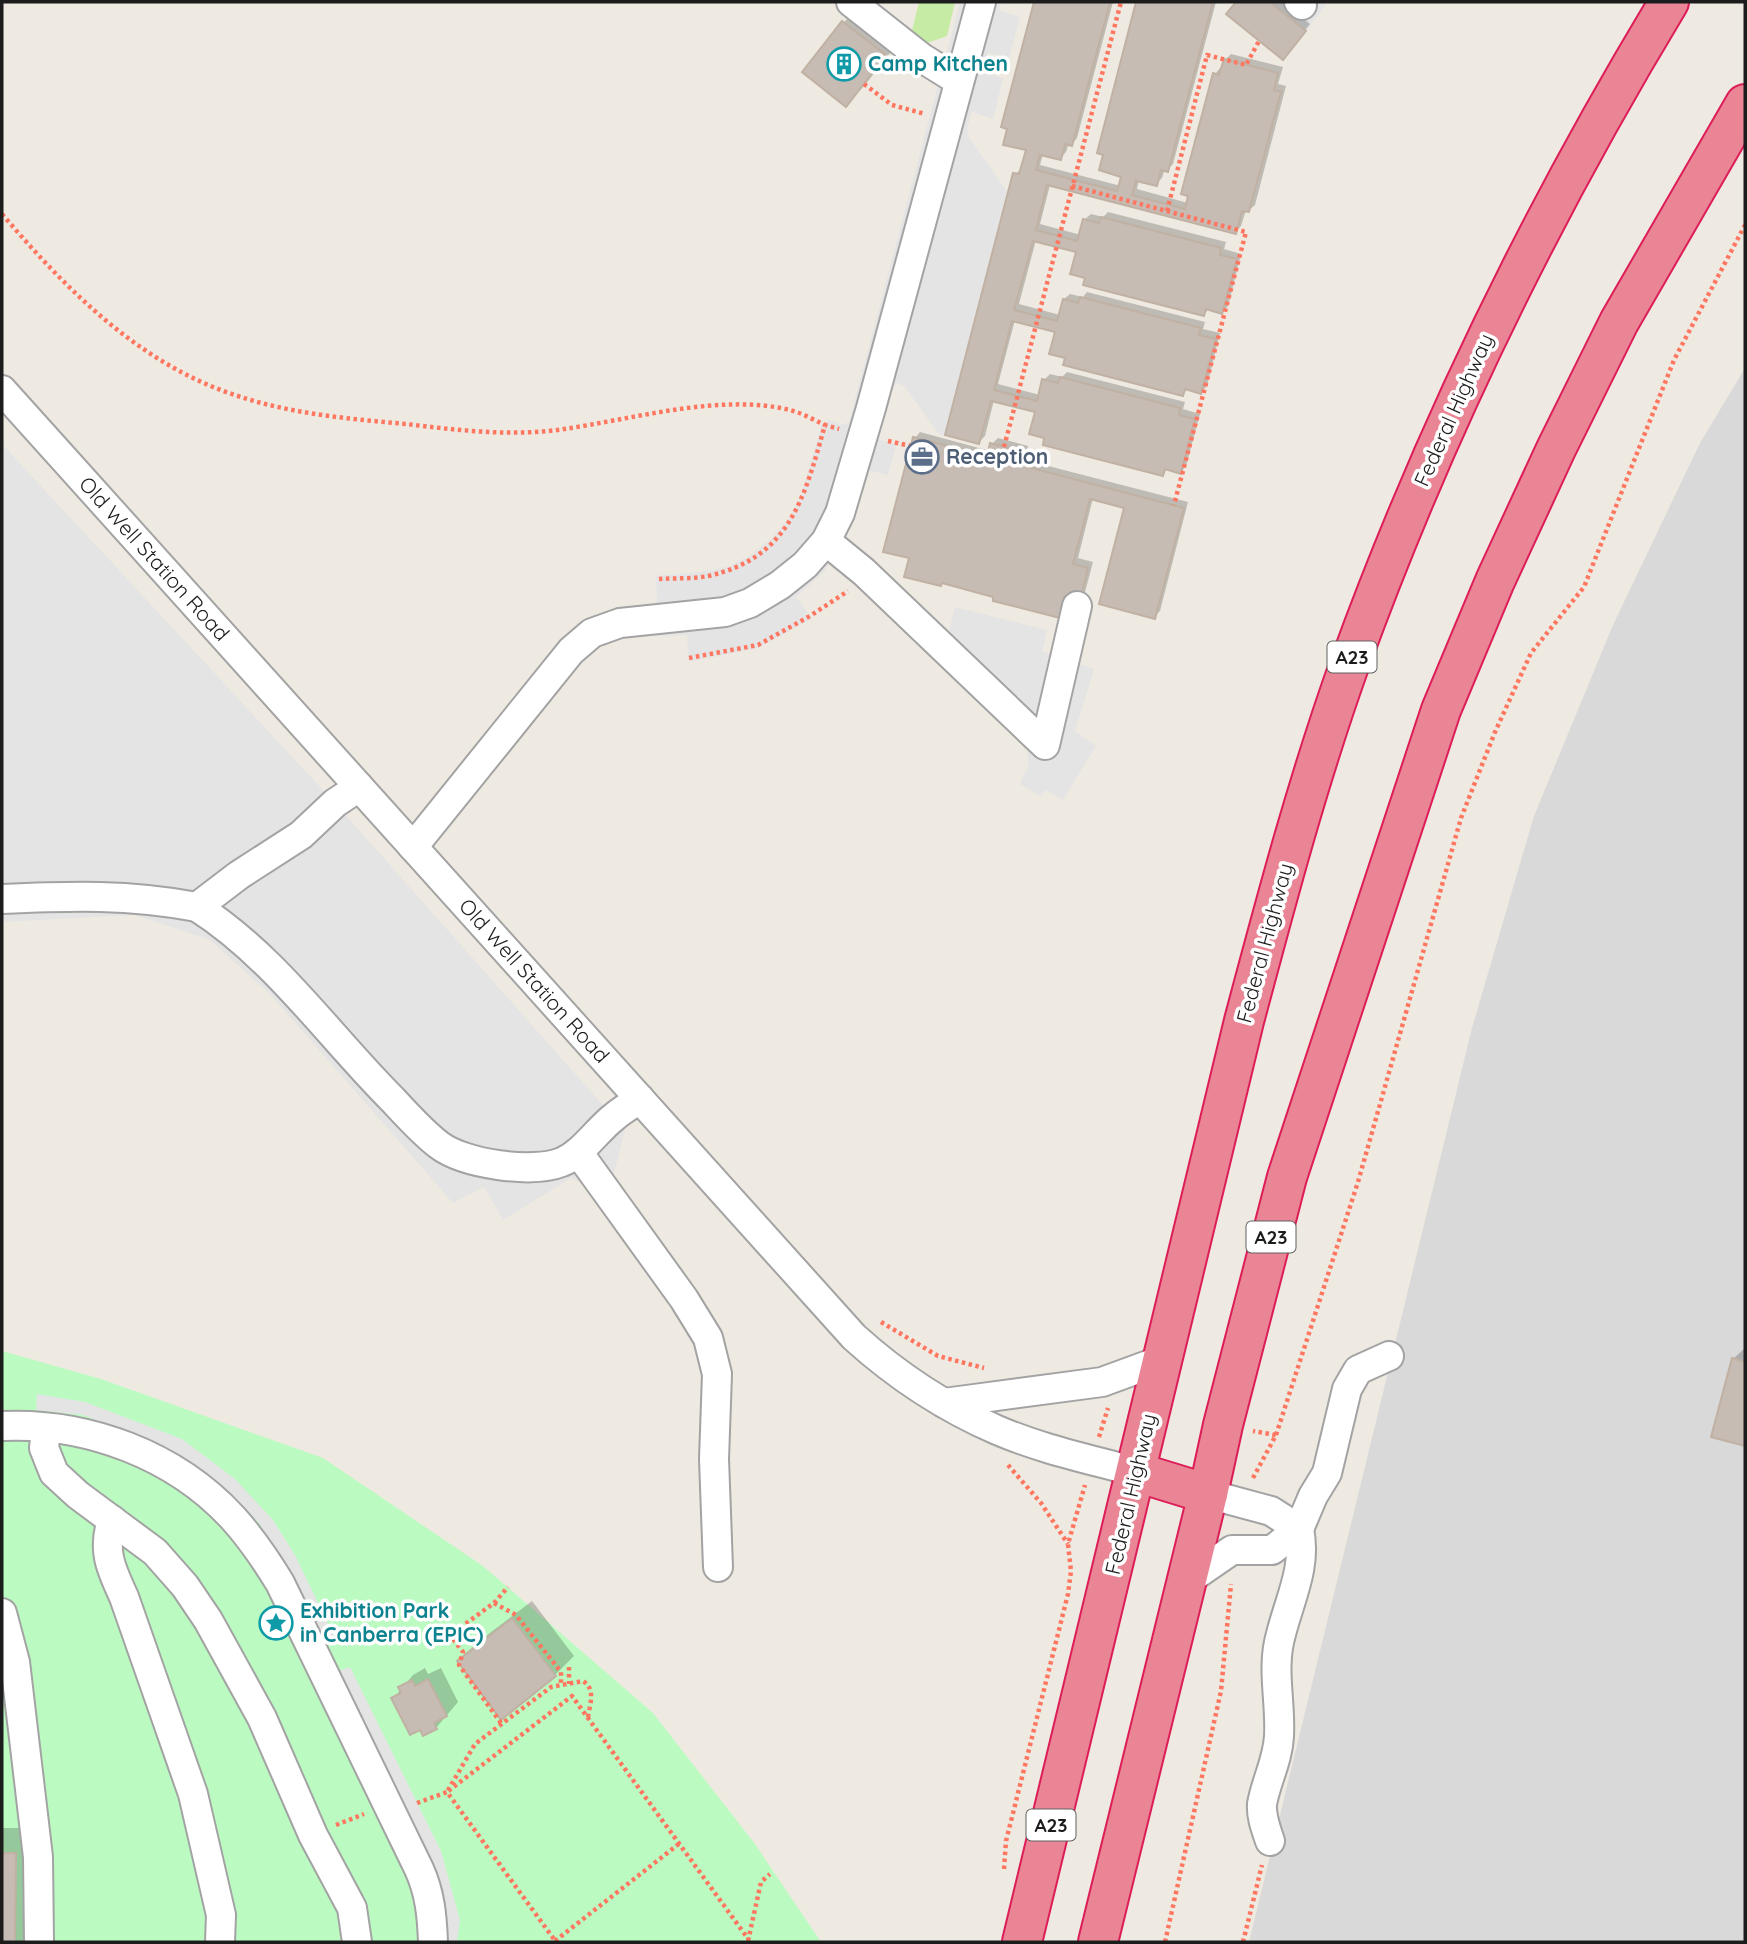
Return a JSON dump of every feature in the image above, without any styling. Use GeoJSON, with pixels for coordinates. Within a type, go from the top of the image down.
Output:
{"type":"FeatureCollection","features":[{"type":"Feature","properties":{"kind":"highway","name":"Federal Highway"},"geometry":{"type":"LineString","coordinates":[[1022,1942],[1244,1021],[1276,900],[1349,665],[1392,550],[1493,324],[1606,106],[1669,2]]}},
{"type":"Feature","properties":{"kind":"highway","name":"A23"},"geometry":{"type":"LineString","coordinates":[[1098,1942],[1187,1581],[1224,1499],[1223,1425],[1287,1177],[1441,710],[1517,533],[1596,368],[1745,104]]}},
{"type":"Feature","properties":{"kind":"highway"},"geometry":{"type":"LineString","coordinates":[[1136,1472],[1224,1499]]}},
{"type":"Feature","properties":{"kind":"street"},"geometry":{"type":"LineString","coordinates":[[851,2],[922,58],[960,81]]}},
{"type":"Feature","properties":{"kind":"street"},"geometry":{"type":"LineString","coordinates":[[413,847],[571,651],[593,634],[620,623],[725,611],[750,603],[780,586],[805,565],[826,541],[840,513],[863,435],[981,2]]}},
{"type":"Feature","properties":{"kind":"street","name":"Old Well Station Road"},"geometry":{"type":"LineString","coordinates":[[2,390],[854,1337],[883,1363],[944,1403],[1015,1436],[1136,1472]]}},
{"type":"Feature","properties":{"kind":"street"},"geometry":{"type":"LineString","coordinates":[[826,541],[869,578],[1045,745],[1077,606]]}},
{"type":"Feature","properties":{"kind":"street"},"geometry":{"type":"LineString","coordinates":[[197,907],[239,875],[301,835],[335,803],[359,787]]}},
{"type":"Feature","properties":{"kind":"street"},"geometry":{"type":"LineString","coordinates":[[2,899],[107,895],[153,899],[197,907],[245,941],[292,989],[358,1065],[440,1146],[472,1161],[507,1166],[561,1162],[578,1152],[614,1117],[640,1099]]}},
{"type":"Feature","properties":{"kind":"street"},"geometry":{"type":"LineString","coordinates":[[578,1152],[708,1338],[716,1374],[714,1459],[718,1567]]}},
{"type":"Feature","properties":{"kind":"street"},"geometry":{"type":"LineString","coordinates":[[1187,1581],[1232,1550],[1272,1550],[1299,1529],[1313,1496],[1327,1473],[1347,1389],[1358,1370],[1389,1356]]}},
{"type":"Feature","properties":{"kind":"street"},"geometry":{"type":"LineString","coordinates":[[944,1403],[1102,1382],[1162,1360]]}},
{"type":"Feature","properties":{"kind":"street"},"geometry":{"type":"LineString","coordinates":[[2,1426],[46,1428],[102,1437],[143,1454],[176,1470],[205,1492],[258,1547],[280,1583],[426,1886],[432,1913],[433,1942]]}},
{"type":"Feature","properties":{"kind":"street"},"geometry":{"type":"LineString","coordinates":[[46,1428],[44,1448],[54,1473],[155,1552],[185,1586],[208,1620],[262,1718],[313,1835],[352,1908],[357,1942]]}},
{"type":"Feature","properties":{"kind":"street"},"geometry":{"type":"LineString","coordinates":[[1224,1499],[1271,1511],[1299,1529],[1303,1547],[1294,1596],[1280,1634],[1275,1665],[1279,1736],[1276,1758],[1262,1805],[1263,1822],[1270,1841]]}},
{"type":"Feature","properties":{"kind":"street"},"geometry":{"type":"LineString","coordinates":[[112,1520],[105,1540],[113,1572],[193,1794],[221,1915],[220,1942]]}},
{"type":"Feature","properties":{"kind":"street"},"geometry":{"type":"LineString","coordinates":[[2,1613],[15,1662],[38,1857],[39,1942]]}},
{"type":"Feature","properties":{"kind":"path"},"geometry":{"type":"LineString","coordinates":[[1004,447],[1121,2]]}},
{"type":"Feature","properties":{"kind":"path"},"geometry":{"type":"LineString","coordinates":[[1167,211],[1208,55],[1246,65],[1259,41]]}},
{"type":"Feature","properties":{"kind":"path"},"geometry":{"type":"LineString","coordinates":[[864,84],[892,105],[948,121]]}},
{"type":"Feature","properties":{"kind":"path"},"geometry":{"type":"LineString","coordinates":[[1072,186],[1247,232],[1174,505]]}},
{"type":"Feature","properties":{"kind":"path"},"geometry":{"type":"LineString","coordinates":[[2,214],[86,306],[123,335],[187,376],[237,396],[282,408],[353,419],[476,432],[561,430],[704,406],[750,406],[791,410],[825,425],[911,446]]}},
{"type":"Feature","properties":{"kind":"path"},"geometry":{"type":"LineString","coordinates":[[1224,1499],[1276,1435],[1358,1182],[1461,818],[1495,732],[1531,653],[1584,587],[1674,360],[1745,225]]}},
{"type":"Feature","properties":{"kind":"path"},"geometry":{"type":"LineString","coordinates":[[659,579],[707,577],[737,567],[768,548],[792,520],[805,494],[825,425]]}},
{"type":"Feature","properties":{"kind":"path"},"geometry":{"type":"LineString","coordinates":[[689,658],[758,645],[869,578]]}},
{"type":"Feature","properties":{"kind":"path"},"geometry":{"type":"LineString","coordinates":[[871,1313],[937,1356],[988,1369]]}},
{"type":"Feature","properties":{"kind":"path"},"geometry":{"type":"LineString","coordinates":[[1102,1382],[1109,1405],[1150,1411]]}},
{"type":"Feature","properties":{"kind":"path"},"geometry":{"type":"LineString","coordinates":[[1223,1425],[1276,1435]]}},
{"type":"Feature","properties":{"kind":"path"},"geometry":{"type":"LineString","coordinates":[[1002,1457],[1057,1524],[1068,1544],[1071,1571],[1068,1594],[1006,1841],[1003,1883]]}},
{"type":"Feature","properties":{"kind":"path"},"geometry":{"type":"LineString","coordinates":[[1165,1942],[1221,1691],[1231,1606],[1232,1550]]}},
{"type":"Feature","properties":{"kind":"path"},"geometry":{"type":"LineString","coordinates":[[501,1724],[459,1665],[463,1652],[450,1635],[494,1603],[508,1587]]}},
{"type":"Feature","properties":{"kind":"path"},"geometry":{"type":"LineString","coordinates":[[494,1603],[516,1615],[561,1672],[561,1685]]}},
{"type":"Feature","properties":{"kind":"path"},"geometry":{"type":"LineString","coordinates":[[569,1667],[569,1684]]}},
{"type":"Feature","properties":{"kind":"path"},"geometry":{"type":"LineString","coordinates":[[447,1792],[475,1744],[551,1687],[583,1681],[590,1685],[592,1690],[588,1717]]}},
{"type":"Feature","properties":{"kind":"path"},"geometry":{"type":"LineString","coordinates":[[313,1835],[373,1810],[421,1802],[447,1792],[572,1696],[748,1941]]}},
{"type":"Feature","properties":{"kind":"path"},"geometry":{"type":"LineString","coordinates":[[447,1792],[555,1942],[680,1843]]}},
{"type":"Feature","properties":{"kind":"path"},"geometry":{"type":"LineString","coordinates":[[1243,1942],[1270,1841]]}},
{"type":"Feature","properties":{"kind":"path"},"geometry":{"type":"LineString","coordinates":[[748,1941],[761,1882],[771,1874]]}},
{"type":"Feature","properties":{"kind":"shaded area"},"geometry":{"type":"Polygon","coordinates":[[[960,2],[1001,2],[999,11],[1020,17],[1009,58],[988,53],[983,72],[1003,78],[993,119],[972,112],[967,128],[968,136],[1008,193],[945,435],[939,434],[904,386],[898,383],[894,386],[878,439],[896,445],[888,475],[867,470],[852,526],[824,572],[796,597],[812,619],[758,648],[689,662],[687,635],[658,636],[656,576],[709,571],[730,566],[771,539],[790,517],[801,496],[822,423],[830,420],[843,425],[849,422],[960,2]]]}},
{"type":"Feature","properties":{"kind":"shaded area"},"geometry":{"type":"Polygon","coordinates":[[[1270,2],[1322,2],[1326,5],[1306,31],[1270,2]]]}},
{"type":"Feature","properties":{"kind":"shaded area"},"geometry":{"type":"Polygon","coordinates":[[[1745,368],[1745,1942],[1249,1942],[1472,1028],[1534,816],[1613,625],[1700,443],[1745,368]]]}},
{"type":"Feature","properties":{"kind":"shaded area"},"geometry":{"type":"Polygon","coordinates":[[[2,444],[335,803],[625,1130],[613,1177],[594,1189],[571,1178],[503,1220],[484,1187],[453,1203],[270,994],[210,940],[135,915],[2,922],[2,444]]]}},
{"type":"Feature","properties":{"kind":"shaded area"},"geometry":{"type":"Polygon","coordinates":[[[955,607],[1047,630],[1042,651],[1094,669],[1075,731],[1096,746],[1063,800],[1046,790],[1040,796],[1020,784],[1029,764],[1027,749],[1022,741],[941,661],[955,607]]]}},
{"type":"Feature","properties":{"kind":"shaded area"},"geometry":{"type":"Polygon","coordinates":[[[37,1394],[85,1402],[182,1439],[235,1479],[273,1520],[295,1555],[335,1638],[325,1643],[278,1552],[259,1523],[228,1491],[176,1452],[83,1415],[36,1410],[37,1394]]]}},
{"type":"Feature","properties":{"kind":"shaded area"},"geometry":{"type":"Polygon","coordinates":[[[350,1667],[441,1851],[460,1920],[457,1942],[443,1942],[429,1859],[338,1671],[350,1667]]]}},
{"type":"Feature","properties":{"kind":"green space"},"geometry":{"type":"Polygon","coordinates":[[[919,2],[955,2],[947,36],[927,43],[911,35],[919,2]]]}},
{"type":"Feature","properties":{"kind":"green space","name":"Exhibition Park in Canberra (EPIC)"},"geometry":{"type":"Polygon","coordinates":[[[2,1351],[101,1379],[323,1458],[483,1566],[653,1713],[755,1844],[821,1942],[2,1942],[2,1351]]]}},
{"type":"Feature","properties":{"kind":"building"},"geometry":{"type":"Polygon","coordinates":[[[1034,2],[1110,2],[1072,146],[1065,144],[1061,160],[1040,155],[1036,170],[1117,191],[1121,177],[1099,170],[1103,155],[1097,153],[1136,2],[1213,2],[1168,172],[1161,170],[1157,186],[1136,181],[1132,195],[1185,209],[1188,196],[1181,194],[1213,73],[1219,75],[1224,59],[1278,73],[1274,90],[1281,92],[1249,212],[1242,211],[1236,234],[1047,185],[1036,230],[1077,241],[1083,219],[1099,223],[1101,217],[1221,248],[1220,255],[1237,259],[1222,314],[1206,309],[1204,316],[1083,285],[1085,278],[1070,274],[1076,252],[1033,241],[1014,310],[1057,321],[1063,299],[1078,303],[1080,297],[1201,328],[1199,335],[1216,339],[1201,394],[1185,389],[1183,396],[1063,365],[1065,358],[1049,354],[1055,332],[1012,321],[994,390],[1037,401],[1042,379],[1058,383],[1060,377],[1180,408],[1179,415],[1195,419],[1181,474],[1165,469],[1163,476],[1043,445],[1044,438],[1029,434],[1035,412],[991,401],[979,444],[945,435],[1013,173],[1019,174],[1026,150],[1003,145],[1007,129],[1001,127],[1034,2]]]}},
{"type":"Feature","properties":{"kind":"building"},"geometry":{"type":"Polygon","coordinates":[[[1236,2],[1270,2],[1306,31],[1283,60],[1226,14],[1236,2]]]}},
{"type":"Feature","properties":{"kind":"building","name":"Camp Kitchen"},"geometry":{"type":"Polygon","coordinates":[[[842,21],[886,55],[846,107],[802,72],[842,21]]]}},
{"type":"Feature","properties":{"kind":"building"},"geometry":{"type":"Polygon","coordinates":[[[913,437],[987,456],[990,443],[1024,452],[1020,465],[1184,508],[1155,619],[1099,604],[1124,508],[1090,499],[1073,564],[1088,568],[1079,604],[1065,600],[1060,618],[993,601],[993,597],[942,583],[941,586],[904,577],[909,558],[883,552],[913,437]]]}},
{"type":"Feature","properties":{"kind":"building"},"geometry":{"type":"Polygon","coordinates":[[[1732,1358],[1745,1362],[1745,1446],[1711,1437],[1732,1358]]]}},
{"type":"Feature","properties":{"kind":"building"},"geometry":{"type":"Polygon","coordinates":[[[512,1618],[556,1676],[501,1720],[457,1661],[512,1618]]]}},
{"type":"Feature","properties":{"kind":"building"},"geometry":{"type":"Polygon","coordinates":[[[428,1679],[447,1716],[434,1723],[437,1729],[423,1736],[420,1730],[410,1735],[391,1698],[401,1693],[398,1687],[412,1680],[415,1686],[428,1679]]]}},
{"type":"Feature","properties":{"kind":"building"},"geometry":{"type":"Polygon","coordinates":[[[2,1853],[16,1853],[15,1942],[2,1942],[2,1853]]]}},
{"type":"Feature","properties":{"kind":"place","name":"Camp Kitchen"},"geometry":{"type":"Point","coordinates":[844,64]}},
{"type":"Feature","properties":{"kind":"place","name":"Reception"},"geometry":{"type":"Point","coordinates":[922,457]}},
{"type":"Feature","properties":{"kind":"place","name":"Exhibition Park in Canberra (EPIC)"},"geometry":{"type":"Point","coordinates":[276,1623]}}]}
